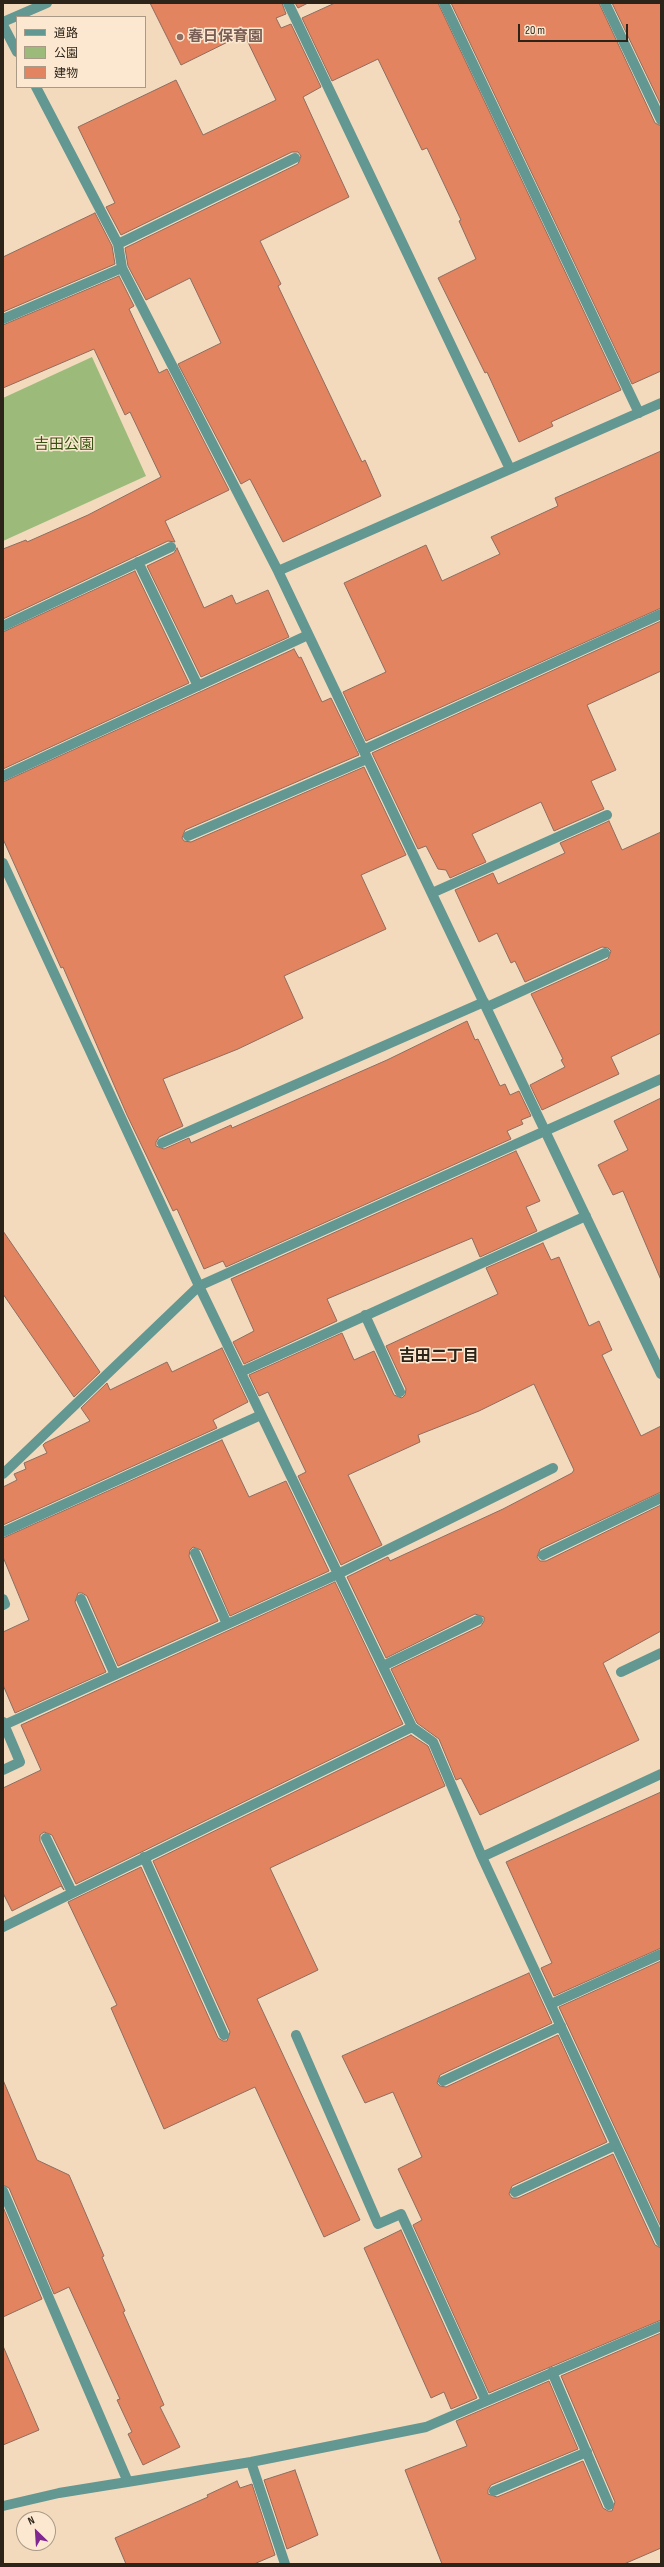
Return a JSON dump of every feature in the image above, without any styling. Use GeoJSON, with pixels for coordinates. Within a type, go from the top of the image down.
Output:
{"type":"FeatureCollection","features":[{"type":"Feature","properties":{"kind":"street"},"geometry":{"type":"LineString","coordinates":[[17,16],[47,3]]}},
{"type":"Feature","properties":{"kind":"street"},"geometry":{"type":"LineString","coordinates":[[288,3],[510,469]]}},
{"type":"Feature","properties":{"kind":"street"},"geometry":{"type":"LineString","coordinates":[[444,3],[639,413]]}},
{"type":"Feature","properties":{"kind":"street"},"geometry":{"type":"LineString","coordinates":[[606,3],[661,120]]}},
{"type":"Feature","properties":{"kind":"street"},"geometry":{"type":"LineString","coordinates":[[3,22],[16,16]]}},
{"type":"Feature","properties":{"kind":"street"},"geometry":{"type":"LineString","coordinates":[[3,25],[16,50]]}},
{"type":"Feature","properties":{"kind":"street"},"geometry":{"type":"LineString","coordinates":[[37,88],[118,244],[122,268],[278,571],[661,1374]]}},
{"type":"Feature","properties":{"kind":"street"},"geometry":{"type":"LineString","coordinates":[[118,244],[295,158]]}},
{"type":"Feature","properties":{"kind":"street"},"geometry":{"type":"LineString","coordinates":[[3,319],[122,268]]}},
{"type":"Feature","properties":{"kind":"street"},"geometry":{"type":"LineString","coordinates":[[278,571],[661,403]]}},
{"type":"Feature","properties":{"kind":"street"},"geometry":{"type":"LineString","coordinates":[[3,626],[171,547]]}},
{"type":"Feature","properties":{"kind":"street"},"geometry":{"type":"LineString","coordinates":[[138,562],[198,686]]}},
{"type":"Feature","properties":{"kind":"street"},"geometry":{"type":"LineString","coordinates":[[188,836],[365,755],[661,614]]}},
{"type":"Feature","properties":{"kind":"street"},"geometry":{"type":"LineString","coordinates":[[3,776],[308,635]]}},
{"type":"Feature","properties":{"kind":"street"},"geometry":{"type":"LineString","coordinates":[[432,893],[607,815]]}},
{"type":"Feature","properties":{"kind":"street"},"geometry":{"type":"LineString","coordinates":[[3,863],[199,1286],[412,1727],[433,1742],[482,1857],[661,2242]]}},
{"type":"Feature","properties":{"kind":"street"},"geometry":{"type":"LineString","coordinates":[[162,1143],[606,953]]}},
{"type":"Feature","properties":{"kind":"street"},"geometry":{"type":"LineString","coordinates":[[3,1474],[199,1286],[661,1079]]}},
{"type":"Feature","properties":{"kind":"street"},"geometry":{"type":"LineString","coordinates":[[240,1372],[586,1216]]}},
{"type":"Feature","properties":{"kind":"street"},"geometry":{"type":"LineString","coordinates":[[365,1315],[400,1392]]}},
{"type":"Feature","properties":{"kind":"street"},"geometry":{"type":"LineString","coordinates":[[3,1532],[261,1415]]}},
{"type":"Feature","properties":{"kind":"street"},"geometry":{"type":"LineString","coordinates":[[3,1770],[20,1762],[3,1724],[338,1574],[553,1468]]}},
{"type":"Feature","properties":{"kind":"street"},"geometry":{"type":"LineString","coordinates":[[544,1555],[661,1498]]}},
{"type":"Feature","properties":{"kind":"street"},"geometry":{"type":"LineString","coordinates":[[195,1553],[227,1624]]}},
{"type":"Feature","properties":{"kind":"street"},"geometry":{"type":"LineString","coordinates":[[3,1599],[5,1604],[3,1605]]}},
{"type":"Feature","properties":{"kind":"street"},"geometry":{"type":"LineString","coordinates":[[81,1599],[115,1675]]}},
{"type":"Feature","properties":{"kind":"street"},"geometry":{"type":"LineString","coordinates":[[383,1666],[478,1620]]}},
{"type":"Feature","properties":{"kind":"street"},"geometry":{"type":"LineString","coordinates":[[621,1672],[661,1653]]}},
{"type":"Feature","properties":{"kind":"street"},"geometry":{"type":"LineString","coordinates":[[3,1927],[412,1727]]}},
{"type":"Feature","properties":{"kind":"street"},"geometry":{"type":"LineString","coordinates":[[482,1857],[661,1774]]}},
{"type":"Feature","properties":{"kind":"street"},"geometry":{"type":"LineString","coordinates":[[46,1838],[72,1892]]}},
{"type":"Feature","properties":{"kind":"street"},"geometry":{"type":"LineString","coordinates":[[144,1857],[224,2035]]}},
{"type":"Feature","properties":{"kind":"street"},"geometry":{"type":"LineString","coordinates":[[551,2004],[661,1954]]}},
{"type":"Feature","properties":{"kind":"street"},"geometry":{"type":"LineString","coordinates":[[443,2081],[561,2026]]}},
{"type":"Feature","properties":{"kind":"street"},"geometry":{"type":"LineString","coordinates":[[296,2035],[378,2224],[400,2214],[486,2401]]}},
{"type":"Feature","properties":{"kind":"street"},"geometry":{"type":"LineString","coordinates":[[515,2192],[616,2145]]}},
{"type":"Feature","properties":{"kind":"street"},"geometry":{"type":"LineString","coordinates":[[3,2191],[128,2482]]}},
{"type":"Feature","properties":{"kind":"street"},"geometry":{"type":"LineString","coordinates":[[3,2506],[59,2493],[251,2462],[426,2427],[661,2326]]}},
{"type":"Feature","properties":{"kind":"street"},"geometry":{"type":"LineString","coordinates":[[552,2372],[609,2505]]}},
{"type":"Feature","properties":{"kind":"street"},"geometry":{"type":"LineString","coordinates":[[494,2491],[587,2452]]}},
{"type":"Feature","properties":{"kind":"street"},"geometry":{"type":"LineString","coordinates":[[251,2462],[284,2564]]}},
{"type":"Feature","properties":{"kind":"green space","name":"吉田公園"},"geometry":{"type":"Polygon","coordinates":[[[92,357],[146,476],[3,541],[3,398],[92,357]]]}},
{"type":"Feature","properties":{"kind":"building"},"geometry":{"type":"Polygon","coordinates":[[[150,3],[282,3],[286,14],[276,18],[281,28],[291,24],[321,87],[303,97],[349,197],[260,241],[281,284],[278,286],[362,462],[365,460],[381,496],[283,542],[250,479],[241,484],[178,364],[221,343],[190,278],[146,300],[128,266],[125,248],[298,164],[301,156],[298,152],[292,152],[121,235],[106,207],[115,203],[78,127],[176,80],[203,135],[276,100],[244,34],[181,65],[150,3]]]}},
{"type":"Feature","properties":{"kind":"building"},"geometry":{"type":"Polygon","coordinates":[[[295,3],[308,3],[298,8],[295,3]]]}},
{"type":"Feature","properties":{"kind":"building"},"geometry":{"type":"Polygon","coordinates":[[[335,3],[438,3],[621,390],[551,422],[553,426],[519,442],[487,372],[485,373],[438,278],[476,259],[459,221],[461,220],[427,148],[422,150],[378,59],[332,81],[302,18],[335,3]]]}},
{"type":"Feature","properties":{"kind":"building"},"geometry":{"type":"Polygon","coordinates":[[[451,3],[599,3],[655,123],[661,126],[661,371],[632,384],[451,3]]]}},
{"type":"Feature","properties":{"kind":"building"},"geometry":{"type":"Polygon","coordinates":[[[612,3],[661,3],[661,105],[612,3]]]}},
{"type":"Feature","properties":{"kind":"building"},"geometry":{"type":"Polygon","coordinates":[[[95,213],[112,246],[115,264],[3,312],[3,257],[95,213]]]}},
{"type":"Feature","properties":{"kind":"building"},"geometry":{"type":"Polygon","coordinates":[[[119,276],[134,306],[129,309],[159,373],[167,369],[229,490],[165,521],[175,542],[168,541],[3,619],[3,549],[26,540],[27,542],[88,515],[161,477],[130,412],[125,415],[94,349],[3,388],[3,325],[119,276]]]}},
{"type":"Feature","properties":{"kind":"building"},"geometry":{"type":"Polygon","coordinates":[[[661,451],[661,608],[366,741],[343,692],[386,672],[344,583],[426,545],[442,581],[500,554],[491,537],[558,506],[555,498],[661,451]]]}},
{"type":"Feature","properties":{"kind":"building"},"geometry":{"type":"Polygon","coordinates":[[[177,548],[204,608],[232,595],[236,604],[268,590],[289,637],[201,677],[147,566],[174,553],[177,548]]]}},
{"type":"Feature","properties":{"kind":"building"},"geometry":{"type":"Polygon","coordinates":[[[135,571],[189,683],[3,769],[3,632],[135,571]]]}},
{"type":"Feature","properties":{"kind":"building"},"geometry":{"type":"Polygon","coordinates":[[[661,621],[661,671],[587,705],[616,770],[591,781],[604,809],[554,831],[541,802],[472,834],[486,862],[450,878],[446,870],[438,869],[426,846],[418,849],[372,753],[661,621]]]}},
{"type":"Feature","properties":{"kind":"building"},"geometry":{"type":"Polygon","coordinates":[[[294,649],[299,658],[301,657],[322,702],[331,698],[359,755],[185,830],[182,838],[184,841],[191,842],[364,767],[406,855],[361,875],[386,929],[284,976],[303,1018],[238,1049],[163,1079],[183,1126],[159,1137],[156,1142],[156,1146],[164,1149],[189,1138],[191,1143],[231,1125],[232,1128],[387,1060],[467,1021],[475,1040],[478,1039],[500,1086],[505,1084],[510,1095],[519,1091],[531,1116],[521,1120],[523,1124],[507,1131],[511,1139],[226,1267],[223,1261],[204,1269],[177,1209],[173,1211],[127,1115],[63,967],[61,968],[3,839],[3,782],[294,649]]]}},
{"type":"Feature","properties":{"kind":"building"},"geometry":{"type":"Polygon","coordinates":[[[609,821],[622,850],[661,832],[661,1033],[611,1057],[619,1074],[542,1110],[530,1085],[565,1067],[561,1060],[563,1059],[531,994],[608,959],[611,951],[608,948],[602,947],[525,982],[515,961],[511,963],[497,933],[479,942],[455,890],[493,873],[498,884],[565,853],[560,843],[609,821]]]}},
{"type":"Feature","properties":{"kind":"building"},"geometry":{"type":"Polygon","coordinates":[[[661,1098],[661,1280],[623,1191],[613,1195],[598,1165],[628,1150],[614,1121],[661,1098]]]}},
{"type":"Feature","properties":{"kind":"building"},"geometry":{"type":"Polygon","coordinates":[[[516,1151],[540,1201],[526,1207],[537,1231],[480,1257],[472,1238],[327,1299],[337,1321],[244,1364],[233,1342],[254,1331],[231,1279],[516,1151]]]}},
{"type":"Feature","properties":{"kind":"building"},"geometry":{"type":"Polygon","coordinates":[[[3,1231],[100,1372],[74,1397],[3,1294],[3,1231]]]}},
{"type":"Feature","properties":{"kind":"building"},"geometry":{"type":"Polygon","coordinates":[[[543,1243],[551,1260],[559,1257],[589,1326],[599,1321],[612,1350],[602,1355],[641,1436],[661,1426],[661,1492],[540,1549],[537,1557],[540,1561],[546,1561],[661,1505],[661,1631],[603,1663],[639,1740],[480,1815],[461,1778],[456,1780],[439,1739],[417,1723],[391,1669],[481,1626],[484,1621],[484,1617],[475,1614],[386,1658],[347,1577],[388,1557],[390,1561],[503,1509],[572,1473],[574,1470],[534,1384],[479,1411],[418,1435],[420,1442],[348,1475],[382,1545],[341,1565],[298,1476],[306,1472],[268,1392],[259,1396],[249,1375],[342,1333],[354,1360],[374,1351],[394,1395],[402,1398],[405,1395],[406,1389],[386,1346],[498,1294],[486,1268],[543,1243]]]}},
{"type":"Feature","properties":{"kind":"building"},"geometry":{"type":"Polygon","coordinates":[[[222,1348],[248,1402],[213,1420],[217,1428],[3,1525],[3,1487],[17,1480],[14,1474],[26,1469],[24,1463],[47,1453],[43,1445],[45,1443],[90,1421],[81,1408],[107,1383],[110,1390],[167,1362],[172,1372],[222,1348]]]}},
{"type":"Feature","properties":{"kind":"building"},"geometry":{"type":"Polygon","coordinates":[[[222,1440],[249,1497],[286,1481],[329,1571],[230,1616],[201,1550],[193,1547],[190,1550],[189,1556],[218,1621],[118,1666],[87,1596],[82,1593],[78,1593],[75,1602],[106,1672],[15,1713],[3,1685],[3,1632],[29,1620],[3,1557],[3,1538],[222,1440]]]}},
{"type":"Feature","properties":{"kind":"building"},"geometry":{"type":"Polygon","coordinates":[[[335,1582],[403,1724],[76,1884],[52,1835],[44,1832],[40,1835],[40,1841],[64,1890],[61,1886],[12,1911],[3,1893],[3,1788],[41,1770],[21,1725],[335,1582]]]}},
{"type":"Feature","properties":{"kind":"building"},"geometry":{"type":"Polygon","coordinates":[[[411,1735],[428,1746],[445,1786],[270,1868],[318,1970],[257,1999],[360,2220],[324,2237],[255,2087],[164,2129],[111,2008],[117,2005],[68,1902],[141,1867],[218,2038],[223,2041],[227,2041],[230,2032],[153,1861],[411,1735]]]}},
{"type":"Feature","properties":{"kind":"building"},"geometry":{"type":"Polygon","coordinates":[[[661,1792],[661,1948],[554,1996],[541,1968],[552,1963],[506,1862],[661,1792]]]}},
{"type":"Feature","properties":{"kind":"building"},"geometry":{"type":"Polygon","coordinates":[[[661,1961],[661,2227],[559,2007],[661,1961]]]}},
{"type":"Feature","properties":{"kind":"building"},"geometry":{"type":"Polygon","coordinates":[[[529,1973],[552,2023],[440,2075],[437,2083],[440,2086],[446,2087],[558,2035],[607,2142],[512,2186],[509,2194],[512,2198],[518,2198],[613,2154],[655,2245],[661,2248],[661,2320],[489,2393],[413,2225],[422,2220],[398,2169],[422,2157],[393,2092],[365,2103],[342,2056],[529,1973]]]}},
{"type":"Feature","properties":{"kind":"building"},"geometry":{"type":"Polygon","coordinates":[[[3,2080],[37,2160],[69,2175],[104,2256],[102,2257],[125,2311],[123,2312],[164,2405],[160,2407],[180,2447],[143,2465],[128,2434],[132,2432],[117,2400],[120,2399],[69,2287],[54,2294],[9,2188],[3,2185],[3,2080]]]}},
{"type":"Feature","properties":{"kind":"building"},"geometry":{"type":"Polygon","coordinates":[[[3,2207],[42,2299],[3,2317],[3,2207]]]}},
{"type":"Feature","properties":{"kind":"building"},"geometry":{"type":"Polygon","coordinates":[[[401,2230],[477,2398],[451,2409],[444,2392],[431,2398],[364,2248],[401,2230]]]}},
{"type":"Feature","properties":{"kind":"building"},"geometry":{"type":"Polygon","coordinates":[[[661,2333],[661,2548],[624,2564],[442,2564],[405,2470],[467,2446],[456,2421],[549,2381],[578,2449],[491,2485],[488,2490],[488,2494],[497,2497],[583,2461],[603,2508],[608,2511],[612,2511],[615,2502],[561,2376],[661,2333]]]}},
{"type":"Feature","properties":{"kind":"building"},"geometry":{"type":"Polygon","coordinates":[[[3,2346],[39,2430],[3,2445],[3,2346]]]}},
{"type":"Feature","properties":{"kind":"building"},"geometry":{"type":"Polygon","coordinates":[[[295,2470],[318,2535],[287,2549],[264,2480],[295,2470]]]}},
{"type":"Feature","properties":{"kind":"building"},"geometry":{"type":"Polygon","coordinates":[[[237,2481],[240,2488],[252,2484],[275,2555],[254,2564],[126,2564],[115,2538],[208,2497],[207,2495],[237,2481]]]}},
{"type":"Feature","properties":{"kind":"place","name":"春日保育園"},"geometry":{"type":"Point","coordinates":[180,37]}},
{"type":"Feature","properties":{"kind":"district","name":"吉田二丁目"},"geometry":{"type":"Point","coordinates":[439,1357]}}]}
